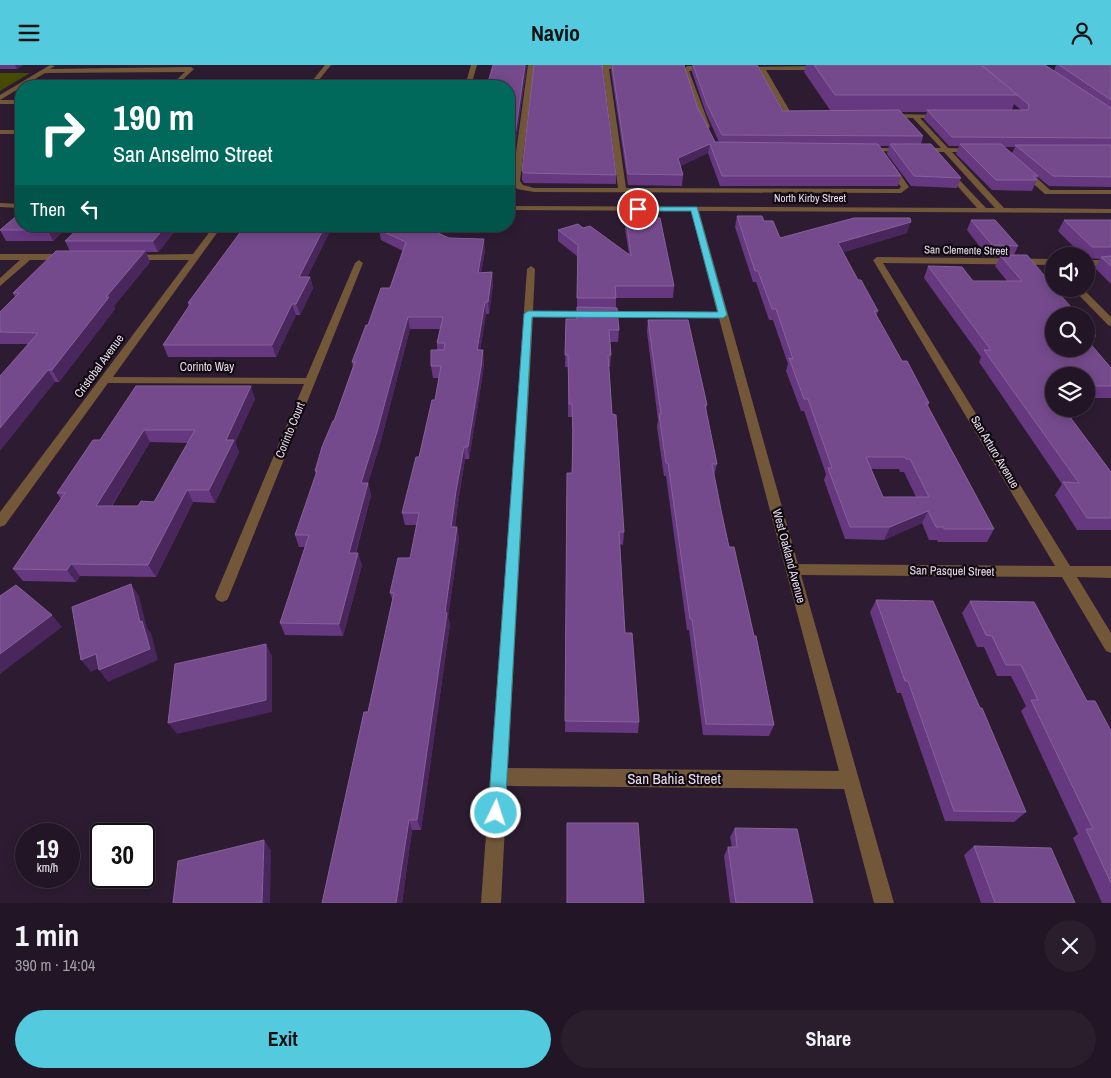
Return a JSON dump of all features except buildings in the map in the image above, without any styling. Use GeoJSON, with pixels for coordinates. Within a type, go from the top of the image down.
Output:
{"type":"FeatureCollection","features":[{"type":"Feature","properties":{"kind":"street"},"geometry":{"type":"LineString","coordinates":[[179,80],[196,65]]}},
{"type":"Feature","properties":{"kind":"street"},"geometry":{"type":"LineString","coordinates":[[316,80],[328,65]]}},
{"type":"Feature","properties":{"kind":"street"},"geometry":{"type":"LineString","coordinates":[[470,80],[474,65]]}},
{"type":"Feature","properties":{"kind":"street"},"geometry":{"type":"LineString","coordinates":[[540,67],[531,66],[517,184],[520,187],[534,189],[893,191],[904,189],[906,187],[878,150]]}},
{"type":"Feature","properties":{"kind":"street"},"geometry":{"type":"LineString","coordinates":[[611,66],[622,189]]}},
{"type":"Feature","properties":{"kind":"street"},"geometry":{"type":"LineString","coordinates":[[686,66],[686,71],[709,131]]}},
{"type":"Feature","properties":{"kind":"street"},"geometry":{"type":"LineString","coordinates":[[734,68],[771,66],[830,68]]}},
{"type":"Feature","properties":{"kind":"street"},"geometry":{"type":"LineString","coordinates":[[578,67],[632,67]]}},
{"type":"Feature","properties":{"kind":"street"},"geometry":{"type":"LineString","coordinates":[[678,67],[715,68]]}},
{"type":"Feature","properties":{"kind":"street"},"geometry":{"type":"LineString","coordinates":[[762,67],[789,115],[807,115]]}},
{"type":"Feature","properties":{"kind":"street"},"geometry":{"type":"LineString","coordinates":[[30,80],[50,68],[190,70]]}},
{"type":"Feature","properties":{"kind":"street"},"geometry":{"type":"LineString","coordinates":[[0,98],[15,89]]}},
{"type":"Feature","properties":{"kind":"street"},"geometry":{"type":"LineString","coordinates":[[0,102],[15,102]]}},
{"type":"Feature","properties":{"kind":"street"},"geometry":{"type":"LineString","coordinates":[[880,116],[954,116]]}},
{"type":"Feature","properties":{"kind":"street"},"geometry":{"type":"LineString","coordinates":[[899,116],[905,123]]}},
{"type":"Feature","properties":{"kind":"street"},"geometry":{"type":"LineString","coordinates":[[915,116],[1002,211]]}},
{"type":"Feature","properties":{"kind":"street"},"geometry":{"type":"LineString","coordinates":[[0,132],[15,132]]}},
{"type":"Feature","properties":{"kind":"street"},"geometry":{"type":"LineString","coordinates":[[924,143],[936,157]]}},
{"type":"Feature","properties":{"kind":"street"},"geometry":{"type":"LineString","coordinates":[[859,150],[982,151]]}},
{"type":"Feature","properties":{"kind":"street"},"geometry":{"type":"LineString","coordinates":[[942,164],[984,211]]}},
{"type":"Feature","properties":{"kind":"street"},"geometry":{"type":"LineString","coordinates":[[1020,168],[1048,192],[1111,192]]}},
{"type":"Feature","properties":{"kind":"street"},"geometry":{"type":"LineString","coordinates":[[0,205],[15,206]]}},
{"type":"Feature","properties":{"kind":"street","name":"North Kirby Street"},"geometry":{"type":"LineString","coordinates":[[515,208],[1111,211]]}},
{"type":"Feature","properties":{"kind":"street","name":"West Oakland Avenue"},"geometry":{"type":"LineString","coordinates":[[694,209],[884,903]]}},
{"type":"Feature","properties":{"kind":"street","name":"Cristobal Avenue"},"geometry":{"type":"LineString","coordinates":[[0,522],[214,232]]}},
{"type":"Feature","properties":{"kind":"street"},"geometry":{"type":"LineString","coordinates":[[0,257],[77,257]]}},
{"type":"Feature","properties":{"kind":"street"},"geometry":{"type":"LineString","coordinates":[[0,283],[28,257]]}},
{"type":"Feature","properties":{"kind":"street"},"geometry":{"type":"LineString","coordinates":[[126,257],[195,257]]}},
{"type":"Feature","properties":{"kind":"street","name":"San Clemente Street"},"geometry":{"type":"LineString","coordinates":[[877,260],[1045,263]]}},
{"type":"Feature","properties":{"kind":"street","name":"San Arturo Avenue"},"geometry":{"type":"LineString","coordinates":[[877,260],[1068,572],[1111,646]]}},
{"type":"Feature","properties":{"kind":"street","name":"Corinto Court"},"geometry":{"type":"LineString","coordinates":[[222,596],[359,263]]}},
{"type":"Feature","properties":{"kind":"street"},"geometry":{"type":"LineString","coordinates":[[1095,263],[1111,263]]}},
{"type":"Feature","properties":{"kind":"street"},"geometry":{"type":"LineString","coordinates":[[491,903],[531,269]]}},
{"type":"Feature","properties":{"kind":"street"},"geometry":{"type":"LineString","coordinates":[[1086,297],[1111,323]]}},
{"type":"Feature","properties":{"kind":"street"},"geometry":{"type":"LineString","coordinates":[[528,314],[723,315]]}},
{"type":"Feature","properties":{"kind":"street","name":"Corinto Way"},"geometry":{"type":"LineString","coordinates":[[104,381],[310,381]]}},
{"type":"Feature","properties":{"kind":"street","name":"San Pasquel Street"},"geometry":{"type":"LineString","coordinates":[[792,569],[1111,572]]}},
{"type":"Feature","properties":{"kind":"street","name":"San Bahia Street"},"geometry":{"type":"LineString","coordinates":[[499,777],[850,780]]}},
{"type":"Feature","properties":{"kind":"shaded area"},"geometry":{"type":"Polygon","coordinates":[[[0,73],[30,73],[15,80],[15,82],[0,91],[0,73]]]}},
{"type":"Feature","properties":{"kind":"route"},"geometry":{"type":"LineString","coordinates":[[496,813],[528,314],[723,315],[694,209],[638,209]]}}]}
